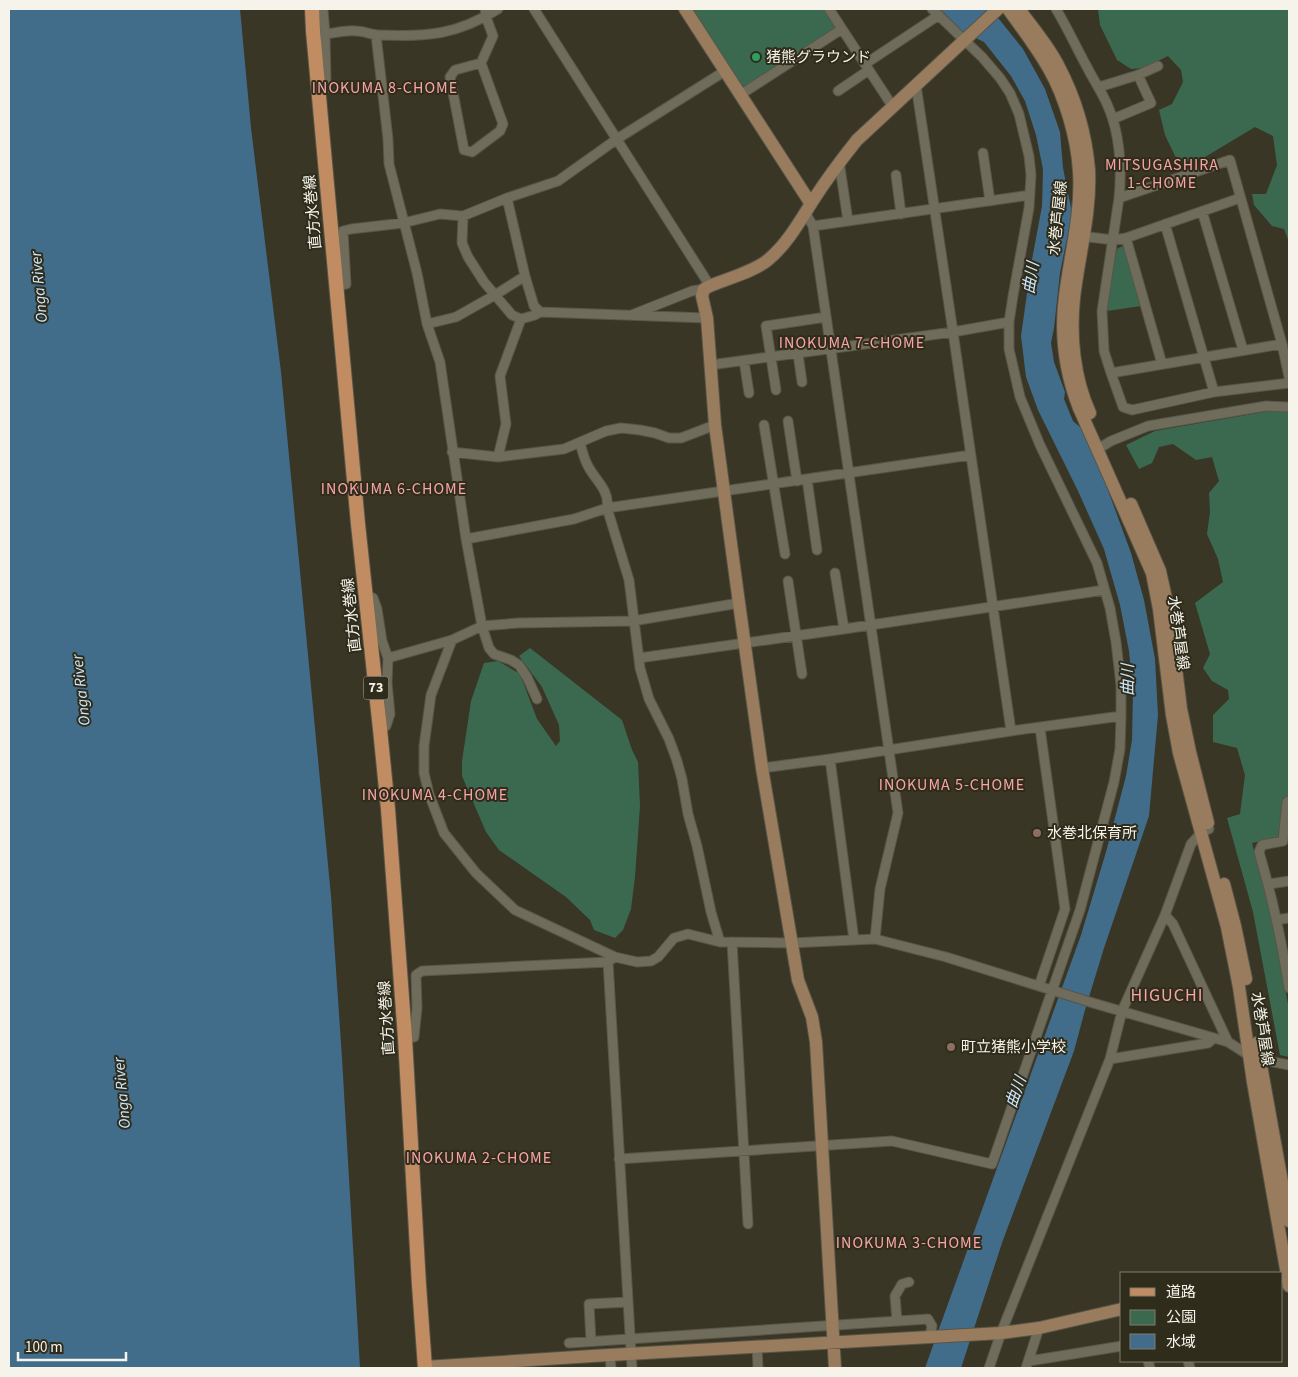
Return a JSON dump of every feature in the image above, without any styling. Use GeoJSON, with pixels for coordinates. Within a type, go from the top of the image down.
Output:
{"type":"FeatureCollection","features":[{"type":"Feature","properties":{"kind":"main road","name":"直方水巻線"},"geometry":{"type":"LineString","coordinates":[[312,9],[358,524],[380,729],[405,1038],[425,1368]]}},
{"type":"Feature","properties":{"kind":"street"},"geometry":{"type":"LineString","coordinates":[[318,89],[328,88],[323,9]]}},
{"type":"Feature","properties":{"kind":"street"},"geometry":{"type":"LineString","coordinates":[[325,34],[357,31],[376,35],[414,36],[446,33],[471,24],[485,13],[498,9]]}},
{"type":"Feature","properties":{"kind":"street"},"geometry":{"type":"LineString","coordinates":[[534,9],[617,140],[707,288]]}},
{"type":"Feature","properties":{"kind":"street"},"geometry":{"type":"LineString","coordinates":[[685,9],[809,209],[813,226],[898,813],[880,888],[875,939]]}},
{"type":"Feature","properties":{"kind":"street"},"geometry":{"type":"LineString","coordinates":[[829,9],[893,107]]}},
{"type":"Feature","properties":{"kind":"street"},"geometry":{"type":"LineString","coordinates":[[632,314],[692,291],[707,288],[768,260],[778,250],[809,209],[840,161],[857,140],[998,9]]}},
{"type":"Feature","properties":{"kind":"street","name":"水巻芦屋線"},"geometry":{"type":"LineString","coordinates":[[1008,9],[1049,70],[1061,95],[1069,120],[1079,171],[1079,236]]}},
{"type":"Feature","properties":{"kind":"street","name":"水巻芦屋線"},"geometry":{"type":"LineString","coordinates":[[1019,9],[1058,64],[1079,116],[1085,142],[1089,170],[1088,198],[1064,296],[1063,318],[1066,365],[1079,408],[1101,447],[1152,573],[1159,609],[1172,715],[1179,753],[1205,830],[1289,1221]]}},
{"type":"Feature","properties":{"kind":"street"},"geometry":{"type":"LineString","coordinates":[[1056,9],[1107,104],[1113,119],[1118,144],[1121,179],[1114,240],[1102,310],[1104,351],[1123,407],[1132,410],[1214,392],[1289,383]]}},
{"type":"Feature","properties":{"kind":"street"},"geometry":{"type":"LineString","coordinates":[[620,1159],[892,1141],[992,1164],[1080,910],[1114,782],[1120,749],[1121,685],[1110,608],[1097,563],[1040,445],[1020,397],[1009,349],[1009,322],[1012,296],[1029,208],[1031,175],[1029,156],[1019,114],[1010,93],[1000,78],[966,38],[936,12],[838,91]]}},
{"type":"Feature","properties":{"kind":"street"},"geometry":{"type":"LineString","coordinates":[[481,63],[455,70],[450,77],[464,150],[472,152],[500,131],[503,124],[481,63],[493,36],[485,13]]}},
{"type":"Feature","properties":{"kind":"street"},"geometry":{"type":"LineString","coordinates":[[740,95],[842,29]]}},
{"type":"Feature","properties":{"kind":"street"},"geometry":{"type":"LineString","coordinates":[[376,35],[388,139],[389,164],[417,273],[427,324],[440,362],[452,452],[482,626],[489,648],[494,654],[519,665],[537,699]]}},
{"type":"Feature","properties":{"kind":"street"},"geometry":{"type":"LineString","coordinates":[[1099,87],[1138,75],[1158,66]]}},
{"type":"Feature","properties":{"kind":"street"},"geometry":{"type":"LineString","coordinates":[[336,286],[346,284],[343,231],[403,223],[440,214],[463,216],[507,198],[558,181],[617,140],[725,71]]}},
{"type":"Feature","properties":{"kind":"street"},"geometry":{"type":"LineString","coordinates":[[1113,119],[1151,103],[1138,75]]}},
{"type":"Feature","properties":{"kind":"street"},"geometry":{"type":"LineString","coordinates":[[916,84],[1011,732]]}},
{"type":"Feature","properties":{"kind":"street"},"geometry":{"type":"LineString","coordinates":[[983,153],[990,201]]}},
{"type":"Feature","properties":{"kind":"street"},"geometry":{"type":"LineString","coordinates":[[1119,198],[1230,160],[1282,344],[1289,377]]}},
{"type":"Feature","properties":{"kind":"street"},"geometry":{"type":"LineString","coordinates":[[840,161],[848,221]]}},
{"type":"Feature","properties":{"kind":"street"},"geometry":{"type":"LineString","coordinates":[[896,175],[901,214]]}},
{"type":"Feature","properties":{"kind":"street"},"geometry":{"type":"LineString","coordinates":[[813,226],[1030,194]]}},
{"type":"Feature","properties":{"kind":"street"},"geometry":{"type":"LineString","coordinates":[[507,198],[524,276],[534,306],[540,312]]}},
{"type":"Feature","properties":{"kind":"street"},"geometry":{"type":"LineString","coordinates":[[1079,236],[1114,240],[1126,238],[1240,198]]}},
{"type":"Feature","properties":{"kind":"street"},"geometry":{"type":"LineString","coordinates":[[1202,211],[1244,350]]}},
{"type":"Feature","properties":{"kind":"street"},"geometry":{"type":"LineString","coordinates":[[463,216],[462,243],[468,257],[484,282],[512,315],[521,319],[540,312],[707,318]]}},
{"type":"Feature","properties":{"kind":"street"},"geometry":{"type":"LineString","coordinates":[[1165,224],[1214,392]]}},
{"type":"Feature","properties":{"kind":"street"},"geometry":{"type":"LineString","coordinates":[[1126,238],[1162,364]]}},
{"type":"Feature","properties":{"kind":"street"},"geometry":{"type":"LineString","coordinates":[[427,324],[456,317],[524,276]]}},
{"type":"Feature","properties":{"kind":"street"},"geometry":{"type":"LineString","coordinates":[[707,288],[702,296],[707,318],[715,425],[762,768],[798,980],[812,1017],[816,1042],[835,1368]]}},
{"type":"Feature","properties":{"kind":"street"},"geometry":{"type":"LineString","coordinates":[[665,301],[665,311],[669,316]]}},
{"type":"Feature","properties":{"kind":"street"},"geometry":{"type":"LineString","coordinates":[[776,390],[766,326],[826,317]]}},
{"type":"Feature","properties":{"kind":"street"},"geometry":{"type":"LineString","coordinates":[[498,457],[506,424],[500,376],[521,319]]}},
{"type":"Feature","properties":{"kind":"street"},"geometry":{"type":"LineString","coordinates":[[710,365],[953,332],[1009,322]]}},
{"type":"Feature","properties":{"kind":"street"},"geometry":{"type":"LineString","coordinates":[[1111,373],[1282,344]]}},
{"type":"Feature","properties":{"kind":"street"},"geometry":{"type":"LineString","coordinates":[[798,354],[802,382]]}},
{"type":"Feature","properties":{"kind":"street"},"geometry":{"type":"LineString","coordinates":[[744,361],[749,393]]}},
{"type":"Feature","properties":{"kind":"street"},"geometry":{"type":"LineString","coordinates":[[1101,447],[1148,426],[1266,406],[1289,407]]}},
{"type":"Feature","properties":{"kind":"street"},"geometry":{"type":"LineString","coordinates":[[788,421],[797,481]]}},
{"type":"Feature","properties":{"kind":"street"},"geometry":{"type":"LineString","coordinates":[[452,452],[498,457],[564,449],[606,431],[621,428],[655,433],[669,438],[681,438],[715,425]]}},
{"type":"Feature","properties":{"kind":"street"},"geometry":{"type":"LineString","coordinates":[[764,425],[785,554]]}},
{"type":"Feature","properties":{"kind":"street"},"geometry":{"type":"LineString","coordinates":[[580,443],[588,466],[599,481],[608,501],[608,508],[629,580],[640,668],[649,699],[669,739],[677,761],[711,912],[720,942]]}},
{"type":"Feature","properties":{"kind":"street"},"geometry":{"type":"LineString","coordinates":[[466,539],[574,519],[608,508],[971,455]]}},
{"type":"Feature","properties":{"kind":"street"},"geometry":{"type":"LineString","coordinates":[[807,479],[817,550]]}},
{"type":"Feature","properties":{"kind":"street"},"geometry":{"type":"LineString","coordinates":[[835,573],[844,629]]}},
{"type":"Feature","properties":{"kind":"street"},"geometry":{"type":"LineString","coordinates":[[788,581],[802,674]]}},
{"type":"Feature","properties":{"kind":"street"},"geometry":{"type":"LineString","coordinates":[[639,658],[1104,590]]}},
{"type":"Feature","properties":{"kind":"street"},"geometry":{"type":"LineString","coordinates":[[366,595],[373,598],[377,609],[382,641],[388,658],[387,683],[390,714],[386,726],[380,729]]}},
{"type":"Feature","properties":{"kind":"street"},"geometry":{"type":"LineString","coordinates":[[388,658],[452,640],[482,626],[634,621],[739,603]]}},
{"type":"Feature","properties":{"kind":"street"},"geometry":{"type":"LineString","coordinates":[[452,640],[431,695],[424,746],[424,773],[429,794],[444,833],[476,872],[515,910],[611,960]]}},
{"type":"Feature","properties":{"kind":"street"},"geometry":{"type":"LineString","coordinates":[[762,768],[1121,716]]}},
{"type":"Feature","properties":{"kind":"street"},"geometry":{"type":"LineString","coordinates":[[1039,986],[1065,910],[1040,728]]}},
{"type":"Feature","properties":{"kind":"street"},"geometry":{"type":"LineString","coordinates":[[830,759],[854,940]]}},
{"type":"Feature","properties":{"kind":"street"},"geometry":{"type":"LineString","coordinates":[[1289,801],[1287,802],[1286,841],[1262,845],[1259,852],[1287,956],[1289,988]]}},
{"type":"Feature","properties":{"kind":"street"},"geometry":{"type":"LineString","coordinates":[[989,1368],[1001,1333],[1110,1060],[1122,1011],[1165,916],[1191,844],[1205,830]]}},
{"type":"Feature","properties":{"kind":"street"},"geometry":{"type":"LineString","coordinates":[[1269,884],[1289,881]]}},
{"type":"Feature","properties":{"kind":"street"},"geometry":{"type":"LineString","coordinates":[[1165,916],[1173,924],[1228,1042]]}},
{"type":"Feature","properties":{"kind":"street"},"geometry":{"type":"LineString","coordinates":[[1276,920],[1289,918]]}},
{"type":"Feature","properties":{"kind":"street"},"geometry":{"type":"LineString","coordinates":[[405,1038],[414,1037],[417,1008],[416,974],[422,971],[611,960],[651,961],[658,957],[674,938],[688,934],[720,942],[792,943],[875,939],[946,957],[1093,1003],[1228,1042],[1255,1057],[1289,1065]]}},
{"type":"Feature","properties":{"kind":"street"},"geometry":{"type":"LineString","coordinates":[[732,942],[748,1224]]}},
{"type":"Feature","properties":{"kind":"street"},"geometry":{"type":"LineString","coordinates":[[611,960],[632,1368]]}},
{"type":"Feature","properties":{"kind":"street"},"geometry":{"type":"LineString","coordinates":[[1110,1060],[1208,1043],[1214,1038]]}},
{"type":"Feature","properties":{"kind":"street","name":"水巻芦屋線"},"geometry":{"type":"LineString","coordinates":[[1255,1057],[1253,1082],[1287,1278]]}},
{"type":"Feature","properties":{"kind":"street"},"geometry":{"type":"LineString","coordinates":[[897,1321],[895,1296],[902,1284],[909,1282]]}},
{"type":"Feature","properties":{"kind":"street"},"geometry":{"type":"LineString","coordinates":[[592,1341],[589,1304],[628,1302]]}},
{"type":"Feature","properties":{"kind":"street"},"geometry":{"type":"LineString","coordinates":[[425,1368],[757,1346],[1001,1333],[1039,1328],[1120,1309]]}},
{"type":"Feature","properties":{"kind":"street"},"geometry":{"type":"LineString","coordinates":[[568,1343],[928,1319],[932,1326],[932,1336]]}},
{"type":"Feature","properties":{"kind":"street"},"geometry":{"type":"LineString","coordinates":[[1039,1328],[1027,1365],[1120,1346]]}},
{"type":"Feature","properties":{"kind":"street"},"geometry":{"type":"LineString","coordinates":[[757,1346],[758,1368]]}},
{"type":"Feature","properties":{"kind":"street"},"geometry":{"type":"LineString","coordinates":[[610,1355],[611,1368]]}},
{"type":"Feature","properties":{"kind":"green space","name":"猪熊グラウンド"},"geometry":{"type":"Polygon","coordinates":[[[826,9],[838,26],[742,88],[692,10],[826,9]]]}},
{"type":"Feature","properties":{"kind":"green space"},"geometry":{"type":"Polygon","coordinates":[[[1098,9],[1289,9],[1289,242],[1284,229],[1272,226],[1254,205],[1252,194],[1266,194],[1277,165],[1273,136],[1255,127],[1200,160],[1184,162],[1175,156],[1165,135],[1159,110],[1172,104],[1183,82],[1181,70],[1168,56],[1144,68],[1131,69],[1117,60],[1100,25],[1098,9]]]}},
{"type":"Feature","properties":{"kind":"green space"},"geometry":{"type":"Polygon","coordinates":[[[1122,246],[1125,250],[1141,306],[1107,311],[1109,288],[1117,249],[1122,246]]]}},
{"type":"Feature","properties":{"kind":"green space"},"geometry":{"type":"Polygon","coordinates":[[[1289,410],[1289,797],[1283,798],[1278,837],[1252,843],[1273,924],[1289,1006],[1289,1057],[1280,1055],[1253,912],[1227,818],[1240,814],[1245,775],[1237,748],[1213,742],[1213,715],[1229,699],[1228,690],[1212,681],[1203,668],[1210,654],[1195,603],[1223,582],[1218,559],[1207,534],[1210,512],[1209,493],[1219,481],[1212,457],[1196,460],[1173,444],[1159,447],[1152,463],[1139,469],[1126,445],[1155,431],[1269,411],[1289,410]]]}},
{"type":"Feature","properties":{"kind":"green space"},"geometry":{"type":"Polygon","coordinates":[[[530,648],[622,720],[638,762],[640,806],[631,909],[623,930],[615,938],[594,930],[590,920],[566,897],[499,850],[486,832],[462,776],[462,761],[471,701],[484,663],[498,661],[520,674],[537,719],[556,746],[560,741],[559,725],[542,687],[519,656],[530,648]]]}},
{"type":"Feature","properties":{"kind":"water","name":"Onga River"},"geometry":{"type":"Polygon","coordinates":[[[9,9],[240,9],[251,128],[281,372],[331,896],[360,1368],[9,1368],[9,9]]]}},
{"type":"Feature","properties":{"kind":"water","name":"曲川"},"geometry":{"type":"Polygon","coordinates":[[[940,9],[991,9],[1023,49],[1045,89],[1060,132],[1063,168],[1072,213],[1060,273],[1051,343],[1054,362],[1065,392],[1064,399],[1073,421],[1087,433],[1131,553],[1144,600],[1155,659],[1158,715],[1149,816],[1104,948],[1074,1051],[1003,1240],[961,1368],[925,1368],[1081,935],[1126,776],[1132,740],[1133,692],[1129,651],[1120,605],[1104,549],[1038,410],[1026,377],[1021,336],[1042,206],[1043,169],[1036,135],[1025,101],[1011,76],[984,42],[963,32],[940,9]]]}},
{"type":"Feature","properties":{"kind":"place","name":"猪熊グラウンド"},"geometry":{"type":"Point","coordinates":[756,57]}},
{"type":"Feature","properties":{"kind":"place","name":"水巻北保育所"},"geometry":{"type":"Point","coordinates":[1037,833]}},
{"type":"Feature","properties":{"kind":"place","name":"町立猪熊小学校"},"geometry":{"type":"Point","coordinates":[951,1047]}},
{"type":"Feature","properties":{"kind":"district","name":"INOKUMA 8-CHOME"},"geometry":{"type":"Point","coordinates":[385,88]}},
{"type":"Feature","properties":{"kind":"district","name":"MITSUGASHIRA 1-CHOME"},"geometry":{"type":"Point","coordinates":[1162,174]}},
{"type":"Feature","properties":{"kind":"district","name":"INOKUMA 7-CHOME"},"geometry":{"type":"Point","coordinates":[852,343]}},
{"type":"Feature","properties":{"kind":"district","name":"INOKUMA 6-CHOME"},"geometry":{"type":"Point","coordinates":[394,489]}},
{"type":"Feature","properties":{"kind":"district","name":"INOKUMA 5-CHOME"},"geometry":{"type":"Point","coordinates":[952,785]}},
{"type":"Feature","properties":{"kind":"district","name":"INOKUMA 4-CHOME"},"geometry":{"type":"Point","coordinates":[435,795]}},
{"type":"Feature","properties":{"kind":"district","name":"HIGUCHI"},"geometry":{"type":"Point","coordinates":[1167,995]}},
{"type":"Feature","properties":{"kind":"district","name":"INOKUMA 2-CHOME"},"geometry":{"type":"Point","coordinates":[479,1158]}},
{"type":"Feature","properties":{"kind":"district","name":"INOKUMA 3-CHOME"},"geometry":{"type":"Point","coordinates":[909,1243]}}]}
